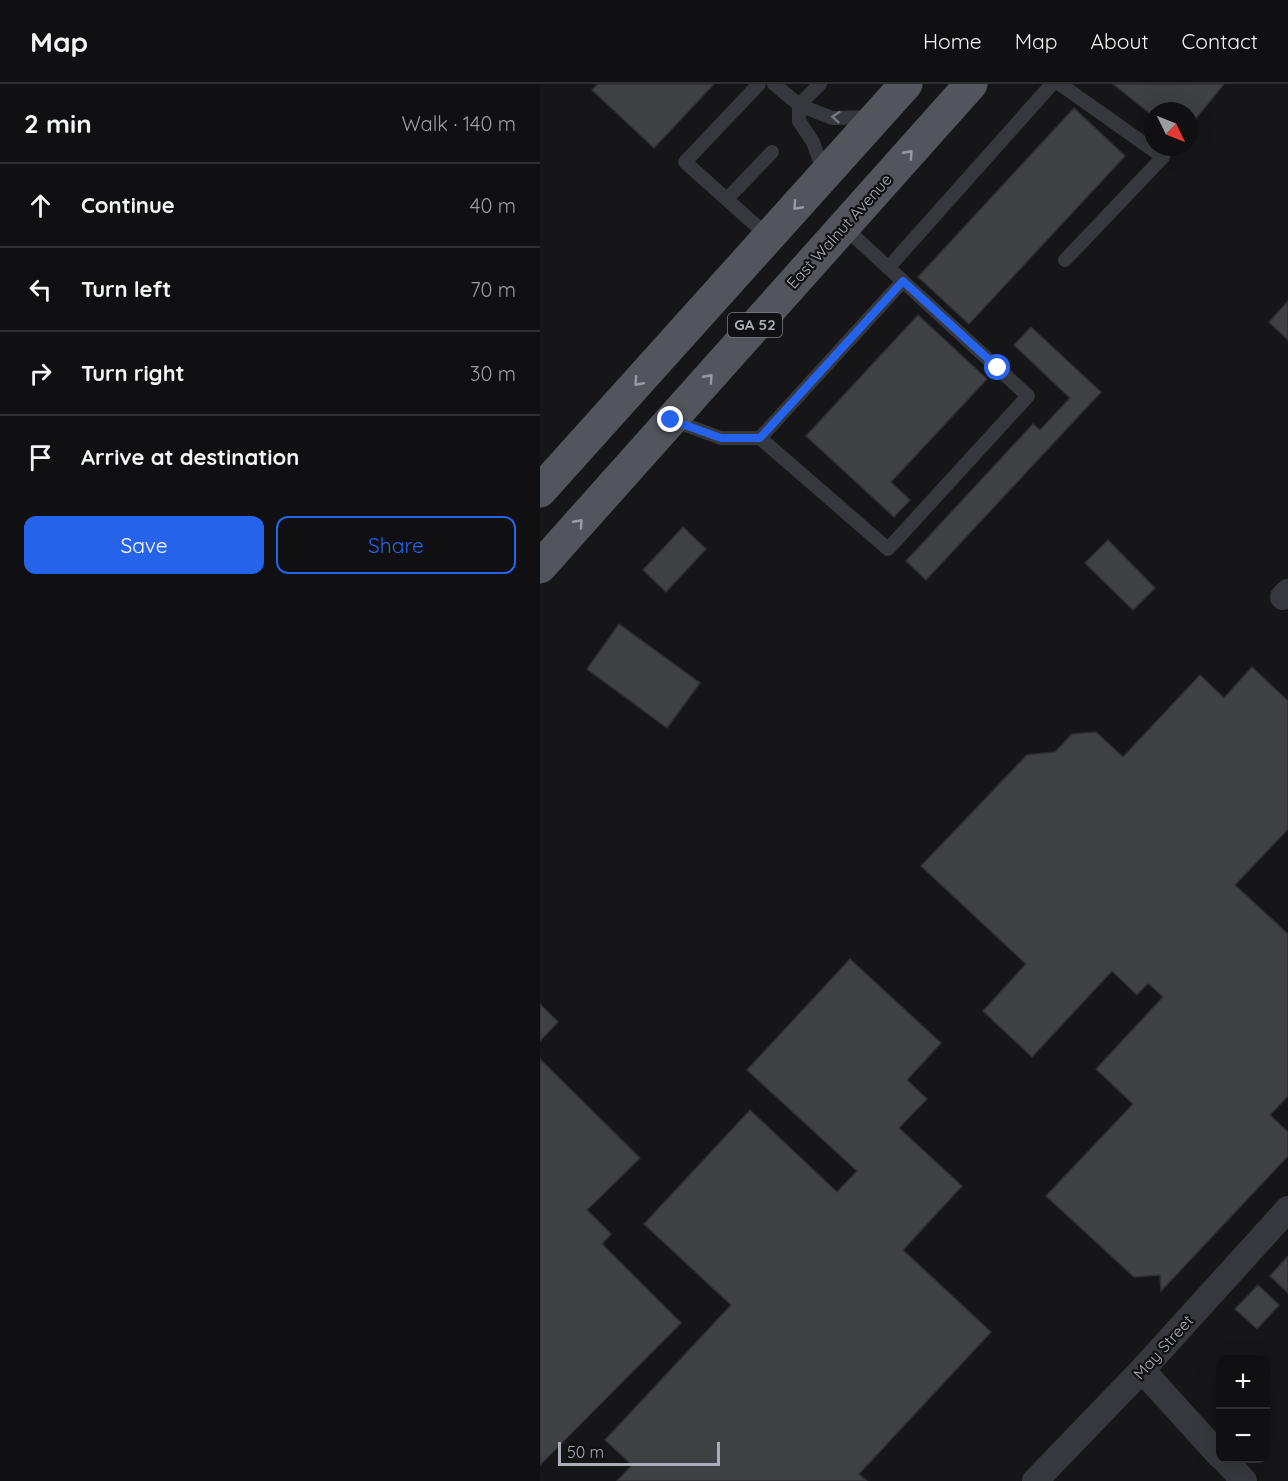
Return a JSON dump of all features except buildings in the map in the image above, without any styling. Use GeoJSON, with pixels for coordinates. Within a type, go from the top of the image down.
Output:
{"type":"FeatureCollection","features":[{"type":"Feature","properties":{"kind":"main road","name":"GA 52"},"geometry":{"type":"LineString","coordinates":[[540,491],[906,84]]}},
{"type":"Feature","properties":{"kind":"main road","name":"East Walnut Avenue"},"geometry":{"type":"LineString","coordinates":[[540,567],[971,84]]}},
{"type":"Feature","properties":{"kind":"street","name":"May Street"},"geometry":{"type":"LineString","coordinates":[[1035,1481],[1142,1370],[1288,1209]]}},
{"type":"Feature","properties":{"kind":"street"},"geometry":{"type":"LineString","coordinates":[[1142,1370],[1216,1450]]}},
{"type":"Feature","properties":{"kind":"street"},"geometry":{"type":"LineString","coordinates":[[1228,1463],[1244,1481]]}},
{"type":"Feature","properties":{"kind":"lane"},"geometry":{"type":"LineString","coordinates":[[759,84],[685,162],[769,237]]}},
{"type":"Feature","properties":{"kind":"lane"},"geometry":{"type":"LineString","coordinates":[[774,84],[799,105],[832,118],[876,117]]}},
{"type":"Feature","properties":{"kind":"lane"},"geometry":{"type":"LineString","coordinates":[[820,84],[799,105],[799,121],[813,142],[825,175]]}},
{"type":"Feature","properties":{"kind":"lane"},"geometry":{"type":"LineString","coordinates":[[888,268],[1052,84]]}},
{"type":"Feature","properties":{"kind":"lane"},"geometry":{"type":"LineString","coordinates":[[1060,84],[1163,157],[1065,260]]}},
{"type":"Feature","properties":{"kind":"lane"},"geometry":{"type":"LineString","coordinates":[[727,199],[772,152]]}},
{"type":"Feature","properties":{"kind":"lane"},"geometry":{"type":"LineString","coordinates":[[671,420],[721,438],[760,438],[888,549],[1028,396],[844,227]]}},
{"type":"Feature","properties":{"kind":"lane"},"geometry":{"type":"LineString","coordinates":[[760,438],[903,281]]}},
{"type":"Feature","properties":{"kind":"route"},"geometry":{"type":"LineString","coordinates":[[671,420],[721,438],[760,438],[903,281],[998,368]]}}]}
